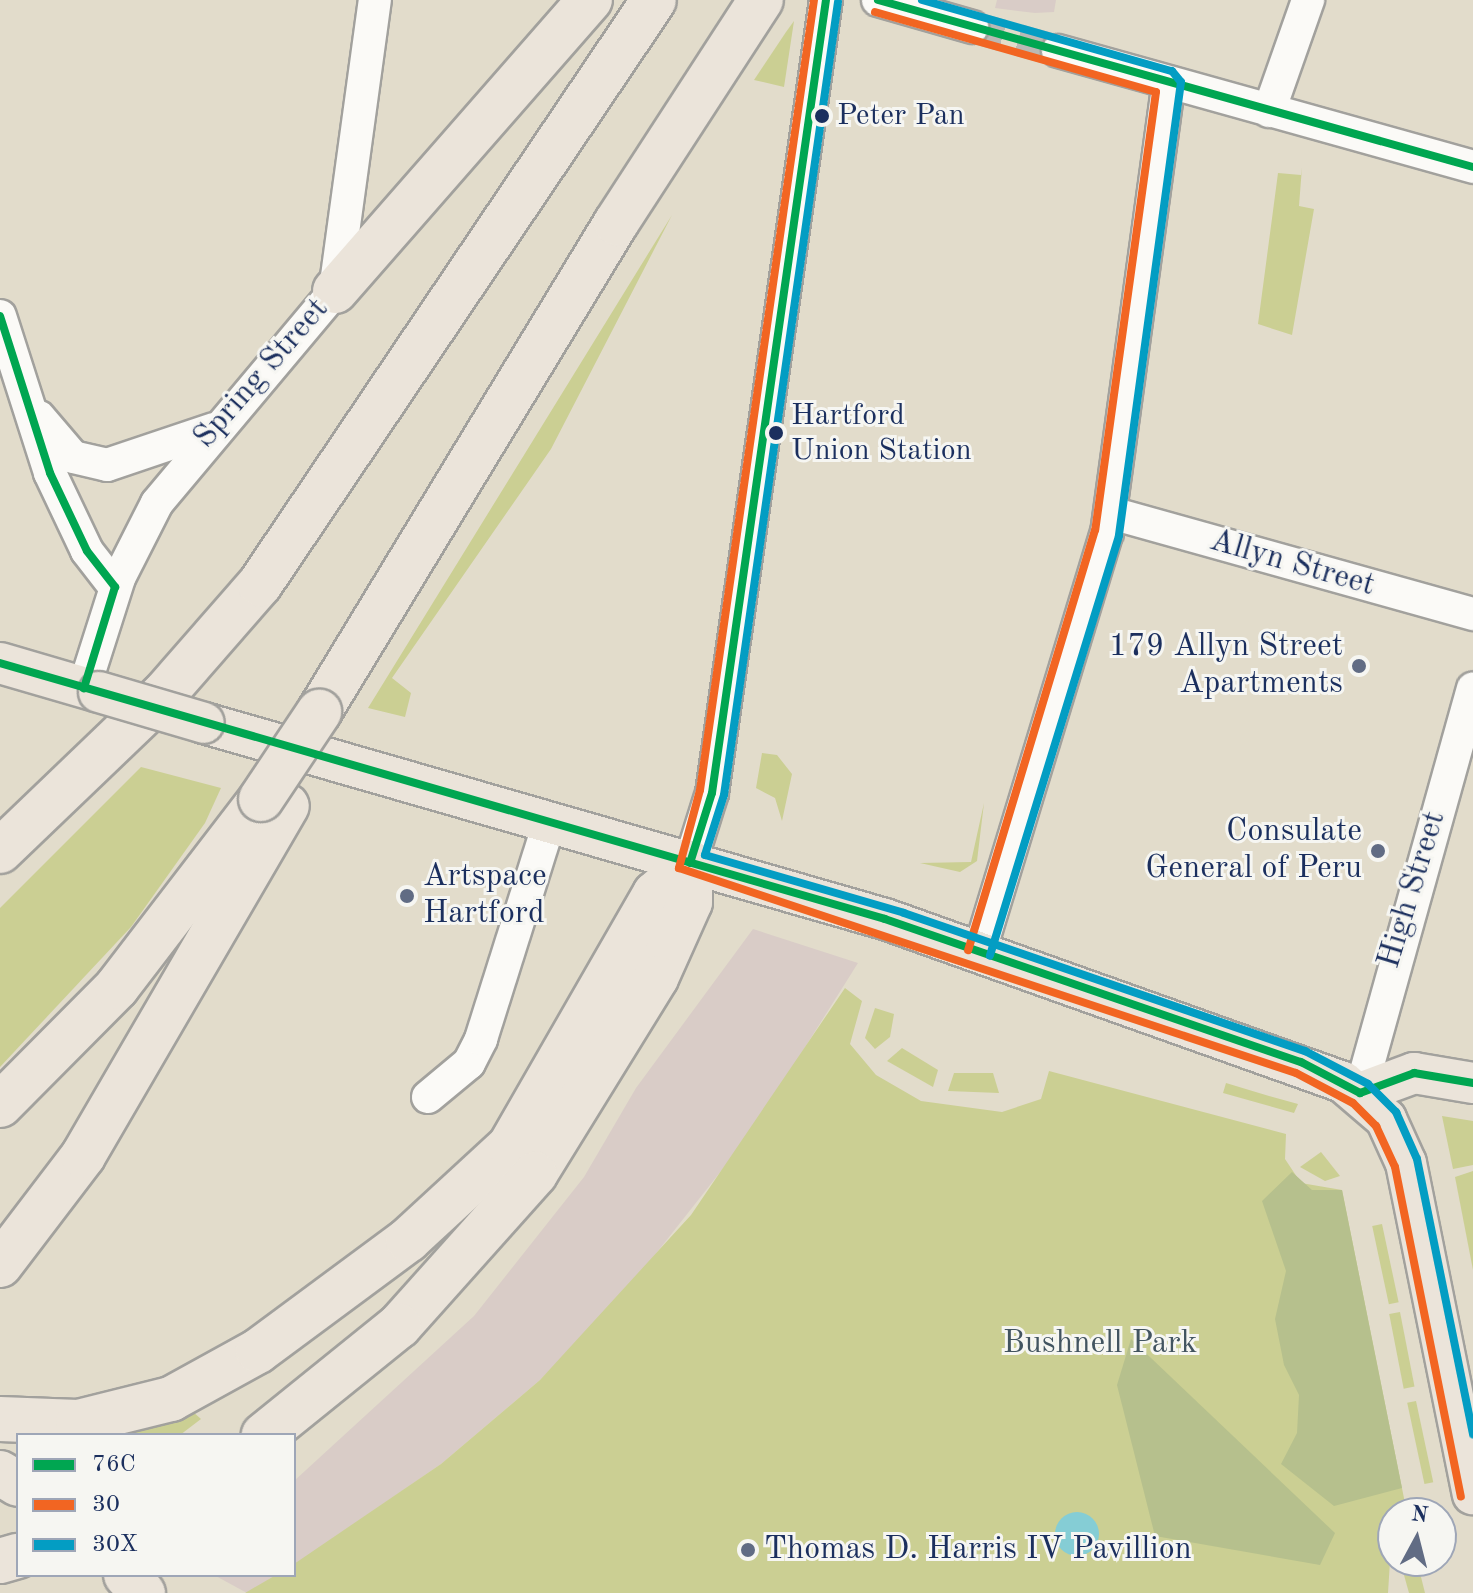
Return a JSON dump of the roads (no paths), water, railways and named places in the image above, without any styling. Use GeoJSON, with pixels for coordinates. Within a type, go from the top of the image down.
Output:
{"type":"FeatureCollection","features":[{"type":"Feature","properties":{"kind":"highway"},"geometry":{"type":"LineString","coordinates":[[335,291],[512,93],[590,0]]}},
{"type":"Feature","properties":{"kind":"highway"},"geometry":{"type":"LineString","coordinates":[[0,851],[144,715],[253,594],[654,0]]}},
{"type":"Feature","properties":{"kind":"highway"},"geometry":{"type":"LineString","coordinates":[[0,1265],[83,1156],[274,803],[319,712],[622,212],[761,0]]}},
{"type":"Feature","properties":{"kind":"highway"},"geometry":{"type":"LineString","coordinates":[[0,1105],[117,987],[274,803]]}},
{"type":"Feature","properties":{"kind":"highway"},"geometry":{"type":"LineString","coordinates":[[267,1433],[301,1409],[443,1282],[558,1143],[668,955],[690,902],[690,863]]}},
{"type":"Feature","properties":{"kind":"highway"},"geometry":{"type":"LineString","coordinates":[[0,1419],[91,1420],[184,1393],[258,1351],[426,1227],[519,1134],[655,894],[690,863]]}},
{"type":"Feature","properties":{"kind":"highway"},"geometry":{"type":"LineString","coordinates":[[128,1577],[143,1593]]}},
{"type":"Feature","properties":{"kind":"main road"},"geometry":{"type":"LineString","coordinates":[[0,663],[690,863],[979,953],[1301,1062],[1360,1093],[1386,1119],[1406,1163],[1473,1494]]}},
{"type":"Feature","properties":{"kind":"main road"},"geometry":{"type":"LineString","coordinates":[[1360,1093],[1414,1073],[1473,1083]]}},
{"type":"Feature","properties":{"kind":"street","name":"Spring Street"},"geometry":{"type":"LineString","coordinates":[[91,690],[115,587],[157,503],[214,429],[335,291],[375,0]]}},
{"type":"Feature","properties":{"kind":"street"},"geometry":{"type":"LineString","coordinates":[[690,863],[712,793],[826,0]]}},
{"type":"Feature","properties":{"kind":"street"},"geometry":{"type":"LineString","coordinates":[[878,0],[972,27]]}},
{"type":"Feature","properties":{"kind":"street"},"geometry":{"type":"LineString","coordinates":[[1269,111],[1308,0]]}},
{"type":"Feature","properties":{"kind":"street"},"geometry":{"type":"LineString","coordinates":[[1058,51],[1473,167]]}},
{"type":"Feature","properties":{"kind":"street"},"geometry":{"type":"LineString","coordinates":[[979,953],[1111,513],[1169,83]]}},
{"type":"Feature","properties":{"kind":"street"},"geometry":{"type":"LineString","coordinates":[[0,316],[37,414],[44,457],[72,522],[115,587]]}},
{"type":"Feature","properties":{"kind":"street"},"geometry":{"type":"LineString","coordinates":[[37,414],[69,453],[97,465],[128,462],[214,429]]}},
{"type":"Feature","properties":{"kind":"street","name":"Allyn Street"},"geometry":{"type":"LineString","coordinates":[[1111,513],[1473,614]]}},
{"type":"Feature","properties":{"kind":"street","name":"High Street"},"geometry":{"type":"LineString","coordinates":[[1360,1093],[1473,689]]}},
{"type":"Feature","properties":{"kind":"street"},"geometry":{"type":"LineString","coordinates":[[428,1097],[469,1063],[481,1039],[549,823]]}},
{"type":"Feature","properties":{"kind":"water"},"geometry":{"type":"Polygon","coordinates":[[[1077,1512],[1092,1519],[1099,1534],[1092,1549],[1077,1556],[1062,1549],[1055,1534],[1062,1519],[1077,1512]]]}},
{"type":"Feature","properties":{"kind":"tunnel"},"geometry":{"type":"LineString","coordinates":[[972,27],[1058,51]]}},
{"type":"Feature","properties":{"kind":"place","name":"Peter Pan"},"geometry":{"type":"Point","coordinates":[822,116]}},
{"type":"Feature","properties":{"kind":"place","name":"Hartford Union Station"},"geometry":{"type":"Point","coordinates":[776,433]}},
{"type":"Feature","properties":{"kind":"place","name":"179 Allyn Street Apartments"},"geometry":{"type":"Point","coordinates":[1359,666]}},
{"type":"Feature","properties":{"kind":"place","name":"Consulate General of Peru"},"geometry":{"type":"Point","coordinates":[1378,851]}},
{"type":"Feature","properties":{"kind":"place","name":"Artspace Hartford"},"geometry":{"type":"Point","coordinates":[407,896]}},
{"type":"Feature","properties":{"kind":"place","name":"Thomas D. Harris IV Pavillion"},"geometry":{"type":"Point","coordinates":[748,1550]}},
{"type":"Feature","properties":{"kind":"park label","name":"Bushnell Park"},"geometry":{"type":"Point","coordinates":[1100,1344]}}]}
